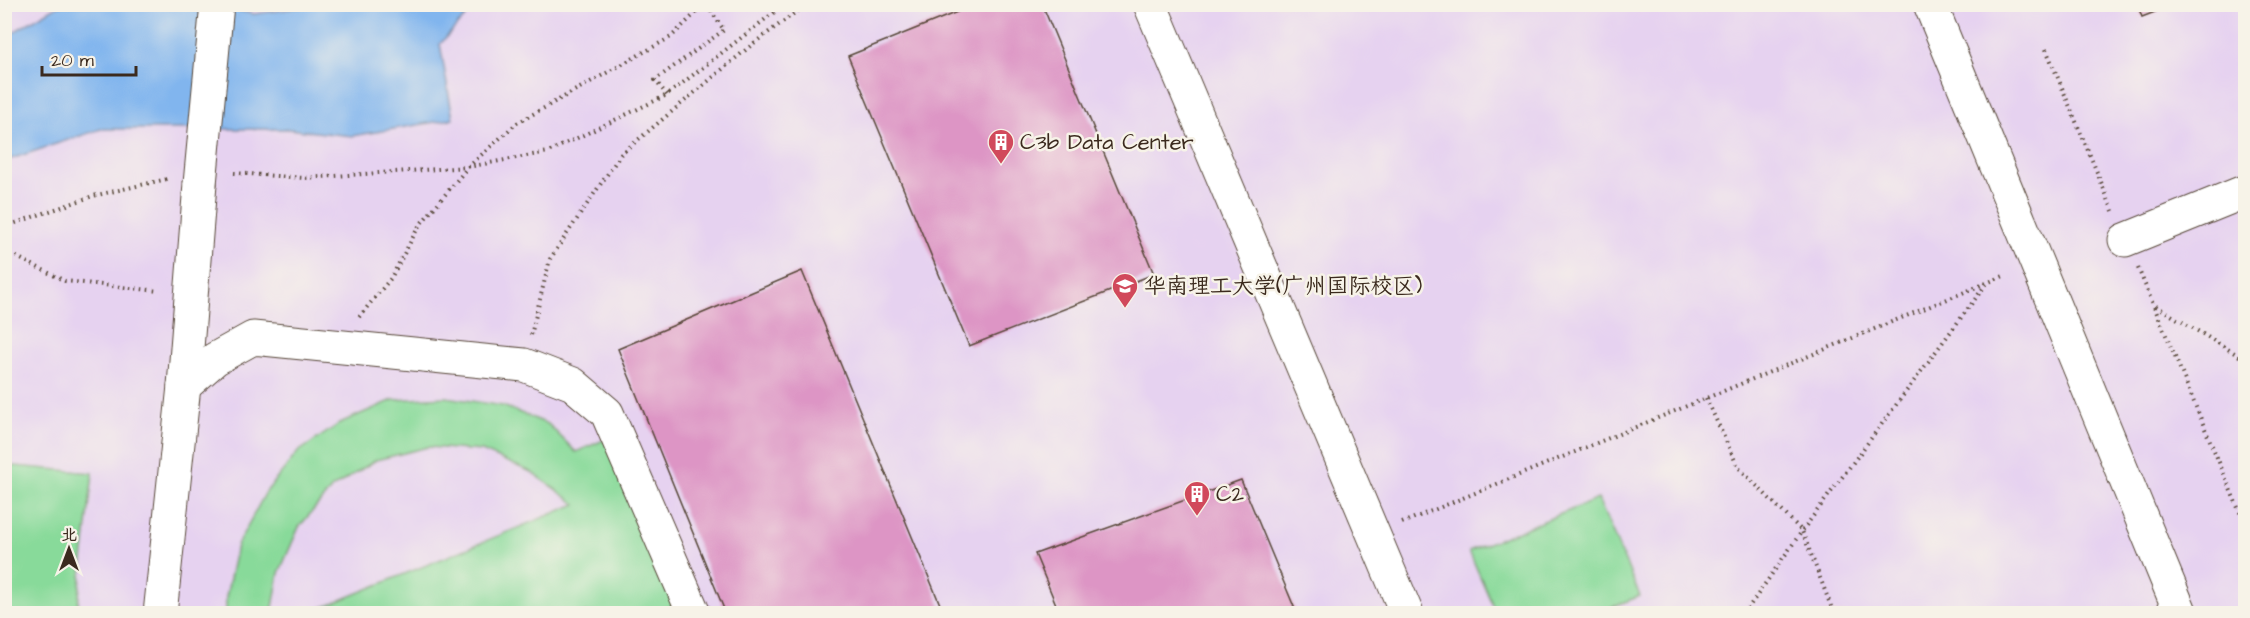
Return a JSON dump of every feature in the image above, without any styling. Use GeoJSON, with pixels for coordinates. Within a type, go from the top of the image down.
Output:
{"type":"FeatureCollection","features":[{"type":"Feature","properties":{"kind":"street"},"geometry":{"type":"LineString","coordinates":[[160,614],[192,295],[188,181],[217,4]]}},
{"type":"Feature","properties":{"kind":"street"},"geometry":{"type":"LineString","coordinates":[[1150,4],[1407,614]]}},
{"type":"Feature","properties":{"kind":"street"},"geometry":{"type":"LineString","coordinates":[[1930,4],[2181,614]]}},
{"type":"Feature","properties":{"kind":"street"},"geometry":{"type":"LineString","coordinates":[[2125,240],[2246,191]]}},
{"type":"Feature","properties":{"kind":"street"},"geometry":{"type":"LineString","coordinates":[[184,386],[215,359],[252,338],[524,365],[573,384],[607,413],[694,614]]}},
{"type":"Feature","properties":{"kind":"path"},"geometry":{"type":"LineString","coordinates":[[334,347],[391,278],[419,226],[468,167],[517,123],[671,37],[706,4],[724,30],[655,80],[667,95]]}},
{"type":"Feature","properties":{"kind":"path"},"geometry":{"type":"LineString","coordinates":[[231,173],[305,178],[468,167],[548,152],[667,95],[785,4]]}},
{"type":"Feature","properties":{"kind":"path"},"geometry":{"type":"LineString","coordinates":[[524,365],[550,259],[621,154],[754,44],[807,4]]}},
{"type":"Feature","properties":{"kind":"path"},"geometry":{"type":"LineString","coordinates":[[2046,49],[2246,527]]}},
{"type":"Feature","properties":{"kind":"path"},"geometry":{"type":"LineString","coordinates":[[4,227],[93,196],[155,181],[188,181]]}},
{"type":"Feature","properties":{"kind":"path"},"geometry":{"type":"LineString","coordinates":[[4,255],[17,257],[65,281],[192,295]]}},
{"type":"Feature","properties":{"kind":"path"},"geometry":{"type":"LineString","coordinates":[[1374,535],[2036,263]]}},
{"type":"Feature","properties":{"kind":"path"},"geometry":{"type":"LineString","coordinates":[[1744,614],[1802,531],[1988,282]]}},
{"type":"Feature","properties":{"kind":"path"},"geometry":{"type":"LineString","coordinates":[[2155,305],[2246,360]]}},
{"type":"Feature","properties":{"kind":"path"},"geometry":{"type":"LineString","coordinates":[[1706,398],[1738,468],[1802,531],[1834,614]]}},
{"type":"Feature","properties":{"kind":"shaded area","name":"华南理工大学(广州国际校区)"},"geometry":{"type":"Polygon","coordinates":[[[5,5],[2245,5],[2245,613],[5,613],[5,5]]]}},
{"type":"Feature","properties":{"kind":"green space"},"geometry":{"type":"Polygon","coordinates":[[[446,397],[503,406],[548,424],[576,452],[608,438],[680,613],[309,613],[576,504],[531,472],[482,451],[428,447],[376,460],[332,488],[299,527],[279,573],[272,613],[226,614],[226,597],[237,545],[266,492],[298,452],[342,422],[393,400],[446,397]]]}},
{"type":"Feature","properties":{"kind":"green space"},"geometry":{"type":"Polygon","coordinates":[[[4,465],[93,473],[77,613],[5,613],[4,465]]]}},
{"type":"Feature","properties":{"kind":"green space"},"geometry":{"type":"Polygon","coordinates":[[[1598,499],[1640,596],[1597,613],[1496,613],[1469,551],[1598,499]]]}},
{"type":"Feature","properties":{"kind":"water"},"geometry":{"type":"Polygon","coordinates":[[[209,4],[254,14],[323,4],[476,5],[440,44],[453,119],[352,136],[288,129],[101,129],[5,161],[5,37],[59,5],[209,4]]]}},
{"type":"Feature","properties":{"kind":"building","name":"C3b Data Center"},"geometry":{"type":"Polygon","coordinates":[[[977,4],[1042,4],[1154,274],[969,346],[848,56],[977,4]]]}},
{"type":"Feature","properties":{"kind":"building"},"geometry":{"type":"Polygon","coordinates":[[[2137,4],[2173,4],[2173,5],[2142,17],[2137,4]]]}},
{"type":"Feature","properties":{"kind":"building"},"geometry":{"type":"Polygon","coordinates":[[[802,271],[944,614],[726,614],[618,349],[802,271]]]}},
{"type":"Feature","properties":{"kind":"building","name":"C2"},"geometry":{"type":"Polygon","coordinates":[[[1241,480],[1297,614],[1060,614],[1035,554],[1241,480]]]}},
{"type":"Feature","properties":{"kind":"place","name":"C3b Data Center"},"geometry":{"type":"Point","coordinates":[1001,165]}},
{"type":"Feature","properties":{"kind":"place","name":"华南理工大学(广州国际校区)"},"geometry":{"type":"Point","coordinates":[1125,309]}},
{"type":"Feature","properties":{"kind":"place","name":"C2"},"geometry":{"type":"Point","coordinates":[1197,517]}}]}
